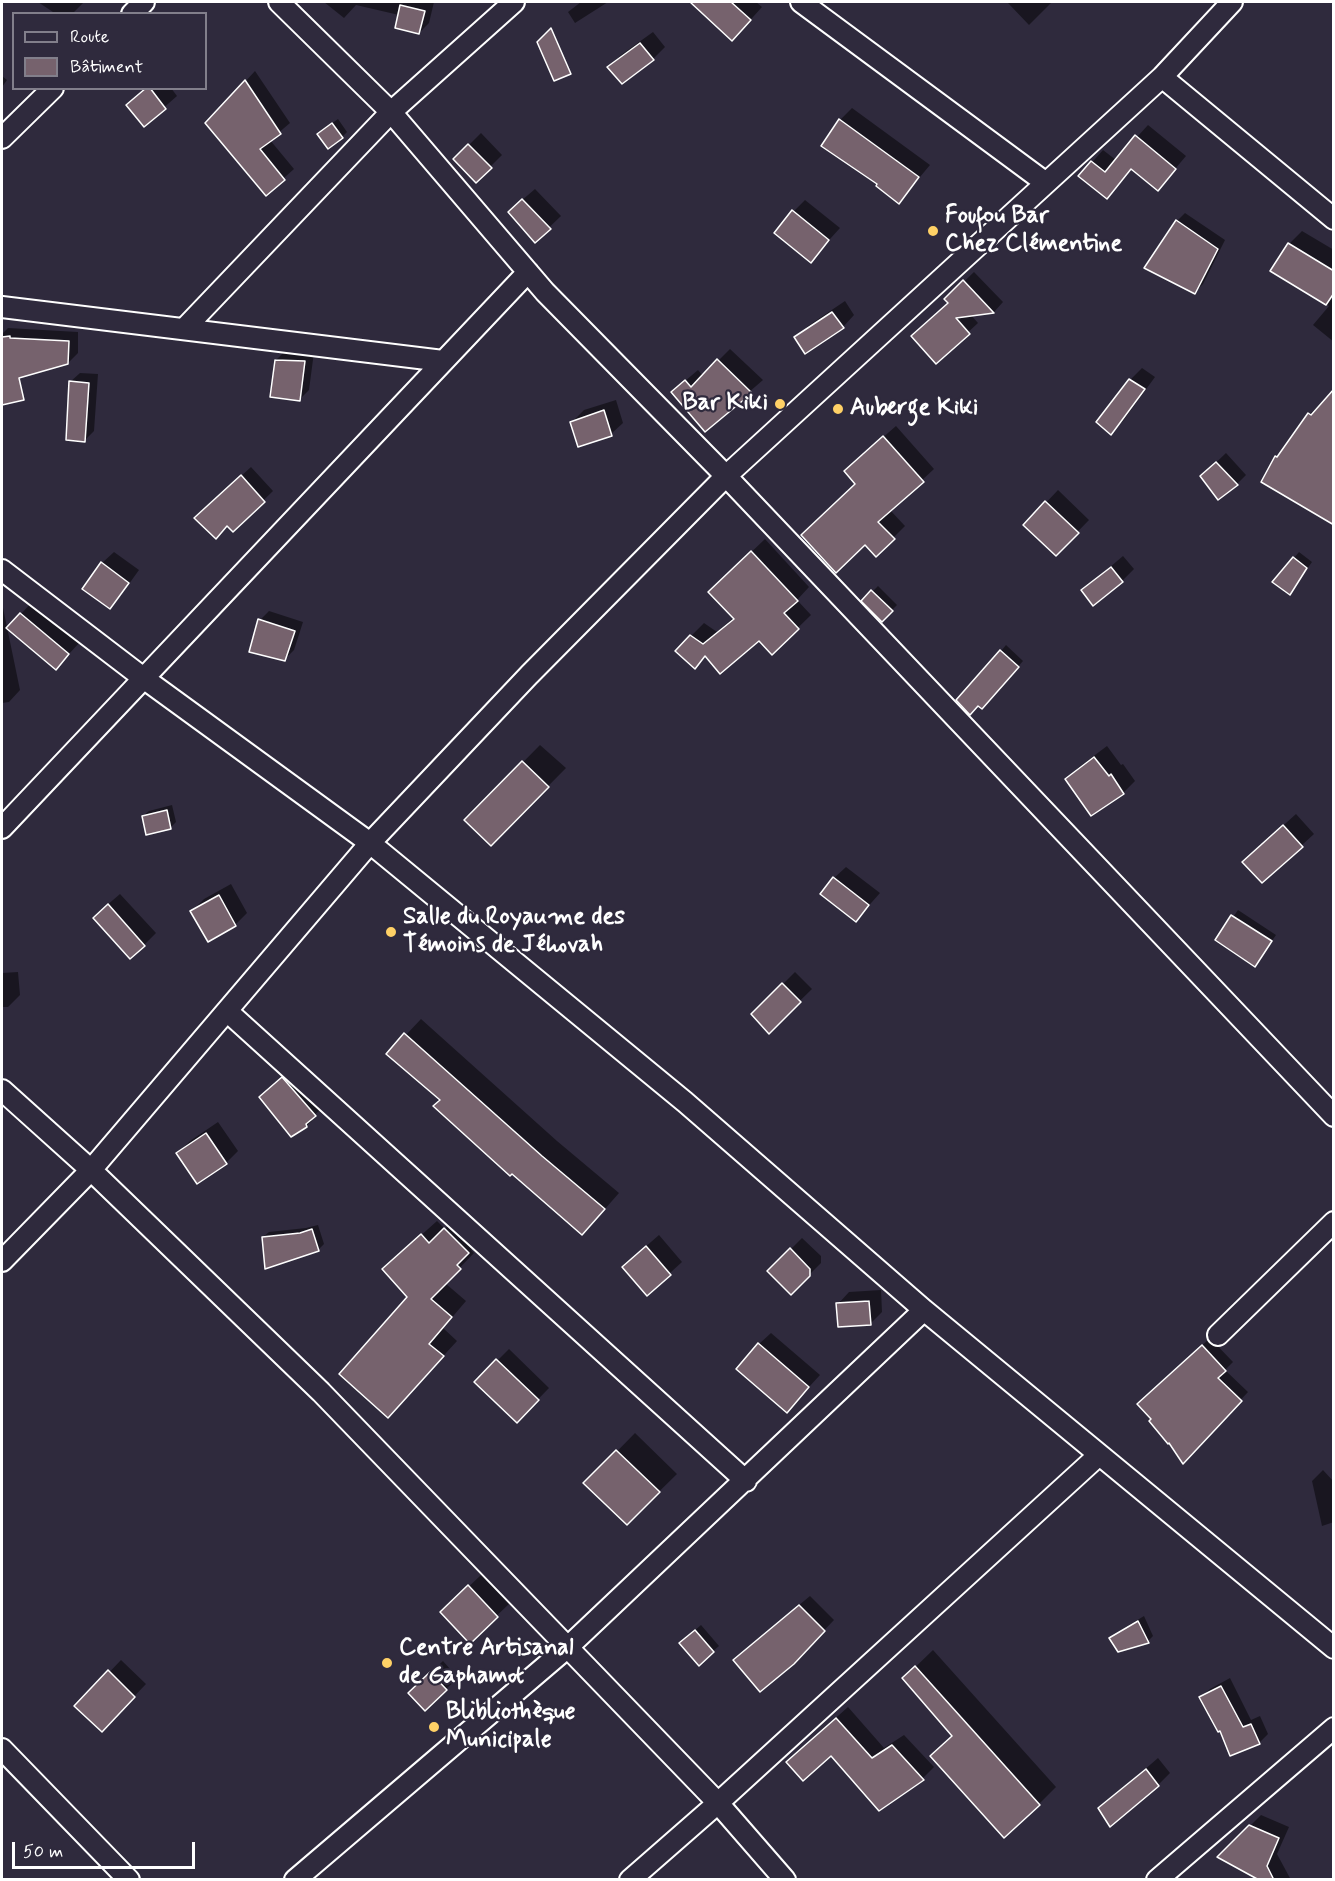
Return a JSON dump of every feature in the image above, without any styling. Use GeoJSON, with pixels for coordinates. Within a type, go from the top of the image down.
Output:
{"type":"FeatureCollection","features":[{"type":"Feature","properties":{"kind":"street"},"geometry":{"type":"LineString","coordinates":[[279,2],[392,112],[545,292],[726,476],[1334,1116]]}},
{"type":"Feature","properties":{"kind":"street"},"geometry":{"type":"LineString","coordinates":[[184,329],[392,112],[514,2]]}},
{"type":"Feature","properties":{"kind":"street"},"geometry":{"type":"LineString","coordinates":[[801,2],[1046,183]]}},
{"type":"Feature","properties":{"kind":"street"},"geometry":{"type":"LineString","coordinates":[[2,1262],[91,1170],[370,843],[537,666],[726,476],[1162,77],[1232,2]]}},
{"type":"Feature","properties":{"kind":"street"},"geometry":{"type":"LineString","coordinates":[[1162,77],[1334,219]]}},
{"type":"Feature","properties":{"kind":"street"},"geometry":{"type":"LineString","coordinates":[[2,138],[51,90]]}},
{"type":"Feature","properties":{"kind":"street"},"geometry":{"type":"LineString","coordinates":[[2,828],[142,677],[528,272]]}},
{"type":"Feature","properties":{"kind":"street"},"geometry":{"type":"LineString","coordinates":[[2,307],[443,361]]}},
{"type":"Feature","properties":{"kind":"street"},"geometry":{"type":"LineString","coordinates":[[2,570],[142,677],[370,843],[685,1102],[924,1310],[1334,1648]]}},
{"type":"Feature","properties":{"kind":"street"},"geometry":{"type":"LineString","coordinates":[[227,1011],[746,1481]]}},
{"type":"Feature","properties":{"kind":"street"},"geometry":{"type":"LineString","coordinates":[[2,1090],[91,1170],[321,1392],[718,1803],[785,1880]]}},
{"type":"Feature","properties":{"kind":"street"},"geometry":{"type":"LineString","coordinates":[[1218,1335],[1334,1222]]}},
{"type":"Feature","properties":{"kind":"street"},"geometry":{"type":"LineString","coordinates":[[295,1880],[568,1647],[746,1481],[924,1310]]}},
{"type":"Feature","properties":{"kind":"street"},"geometry":{"type":"LineString","coordinates":[[630,1880],[718,1803],[1099,1455]]}},
{"type":"Feature","properties":{"kind":"street"},"geometry":{"type":"LineString","coordinates":[[1157,1880],[1334,1728]]}},
{"type":"Feature","properties":{"kind":"street"},"geometry":{"type":"LineString","coordinates":[[2,1749],[129,1880]]}},
{"type":"Feature","properties":{"kind":"building"},"geometry":{"type":"Polygon","coordinates":[[[690,2],[731,2],[751,20],[732,41],[690,2]]]}},
{"type":"Feature","properties":{"kind":"building"},"geometry":{"type":"Polygon","coordinates":[[[400,5],[425,11],[419,34],[395,28],[400,5]]]}},
{"type":"Feature","properties":{"kind":"building"},"geometry":{"type":"Polygon","coordinates":[[[551,28],[571,74],[554,81],[537,42],[551,28]]]}},
{"type":"Feature","properties":{"kind":"building"},"geometry":{"type":"Polygon","coordinates":[[[640,43],[654,60],[622,84],[607,67],[640,43]]]}},
{"type":"Feature","properties":{"kind":"building"},"geometry":{"type":"Polygon","coordinates":[[[245,80],[281,134],[260,149],[285,180],[266,196],[205,123],[245,80]]]}},
{"type":"Feature","properties":{"kind":"building"},"geometry":{"type":"Polygon","coordinates":[[[144,90],[152,90],[166,109],[144,127],[126,105],[144,90]]]}},
{"type":"Feature","properties":{"kind":"building"},"geometry":{"type":"Polygon","coordinates":[[[839,119],[919,177],[899,204],[876,186],[877,184],[821,146],[839,119]]]}},
{"type":"Feature","properties":{"kind":"building"},"geometry":{"type":"Polygon","coordinates":[[[332,123],[343,138],[328,149],[317,134],[332,123]]]}},
{"type":"Feature","properties":{"kind":"building"},"geometry":{"type":"Polygon","coordinates":[[[1135,135],[1176,169],[1158,191],[1131,169],[1107,199],[1078,176],[1091,161],[1105,172],[1135,135]]]}},
{"type":"Feature","properties":{"kind":"building"},"geometry":{"type":"Polygon","coordinates":[[[468,144],[492,168],[476,183],[453,159],[468,144]]]}},
{"type":"Feature","properties":{"kind":"building"},"geometry":{"type":"Polygon","coordinates":[[[522,199],[551,229],[535,243],[508,212],[522,199]]]}},
{"type":"Feature","properties":{"kind":"building"},"geometry":{"type":"Polygon","coordinates":[[[792,210],[829,240],[811,263],[774,233],[792,210]]]}},
{"type":"Feature","properties":{"kind":"building"},"geometry":{"type":"Polygon","coordinates":[[[1176,220],[1218,249],[1195,294],[1144,268],[1176,220]]]}},
{"type":"Feature","properties":{"kind":"building"},"geometry":{"type":"Polygon","coordinates":[[[1288,243],[1334,271],[1334,293],[1326,305],[1270,271],[1288,243]]]}},
{"type":"Feature","properties":{"kind":"building"},"geometry":{"type":"Polygon","coordinates":[[[963,280],[994,313],[956,318],[970,334],[936,364],[911,336],[948,303],[944,299],[963,280]]]}},
{"type":"Feature","properties":{"kind":"building"},"geometry":{"type":"Polygon","coordinates":[[[832,312],[844,328],[805,354],[794,337],[832,312]]]}},
{"type":"Feature","properties":{"kind":"building"},"geometry":{"type":"Polygon","coordinates":[[[10,336],[10,338],[69,341],[68,364],[19,378],[24,400],[2,405],[2,337],[10,336]]]}},
{"type":"Feature","properties":{"kind":"building"},"geometry":{"type":"Polygon","coordinates":[[[717,359],[752,393],[705,432],[671,392],[685,380],[691,387],[717,359]]]}},
{"type":"Feature","properties":{"kind":"building"},"geometry":{"type":"Polygon","coordinates":[[[275,360],[305,361],[300,401],[270,397],[275,360]]]}},
{"type":"Feature","properties":{"kind":"building"},"geometry":{"type":"Polygon","coordinates":[[[1129,379],[1145,389],[1111,435],[1096,422],[1129,379]]]}},
{"type":"Feature","properties":{"kind":"building"},"geometry":{"type":"Polygon","coordinates":[[[69,381],[89,383],[85,442],[66,440],[69,381]]]}},
{"type":"Feature","properties":{"kind":"building"},"geometry":{"type":"Polygon","coordinates":[[[1334,389],[1334,525],[1261,482],[1275,456],[1277,457],[1308,413],[1311,415],[1334,389]]]}},
{"type":"Feature","properties":{"kind":"building"},"geometry":{"type":"Polygon","coordinates":[[[604,410],[612,436],[578,447],[570,422],[604,410]]]}},
{"type":"Feature","properties":{"kind":"building"},"geometry":{"type":"Polygon","coordinates":[[[883,436],[924,482],[878,522],[895,539],[876,557],[865,545],[836,573],[801,535],[855,484],[844,471],[883,436]]]}},
{"type":"Feature","properties":{"kind":"building"},"geometry":{"type":"Polygon","coordinates":[[[1216,462],[1238,485],[1218,500],[1200,476],[1216,462]]]}},
{"type":"Feature","properties":{"kind":"building"},"geometry":{"type":"Polygon","coordinates":[[[241,475],[265,502],[233,532],[227,526],[216,539],[194,518],[241,475]]]}},
{"type":"Feature","properties":{"kind":"building"},"geometry":{"type":"Polygon","coordinates":[[[1045,501],[1079,533],[1056,556],[1023,525],[1045,501]]]}},
{"type":"Feature","properties":{"kind":"building"},"geometry":{"type":"Polygon","coordinates":[[[751,551],[798,601],[784,613],[799,629],[772,655],[759,641],[720,674],[705,656],[695,669],[675,651],[690,635],[703,644],[734,619],[708,592],[751,551]]]}},
{"type":"Feature","properties":{"kind":"building"},"geometry":{"type":"Polygon","coordinates":[[[1293,557],[1307,568],[1290,595],[1272,582],[1293,557]]]}},
{"type":"Feature","properties":{"kind":"building"},"geometry":{"type":"Polygon","coordinates":[[[101,562],[129,583],[110,609],[82,589],[101,562]]]}},
{"type":"Feature","properties":{"kind":"building"},"geometry":{"type":"Polygon","coordinates":[[[1111,567],[1123,582],[1093,606],[1081,590],[1111,567]]]}},
{"type":"Feature","properties":{"kind":"building"},"geometry":{"type":"Polygon","coordinates":[[[871,590],[893,611],[882,622],[861,601],[871,590]]]}},
{"type":"Feature","properties":{"kind":"building"},"geometry":{"type":"Polygon","coordinates":[[[20,613],[69,654],[56,670],[6,628],[20,613]]]}},
{"type":"Feature","properties":{"kind":"building"},"geometry":{"type":"Polygon","coordinates":[[[258,619],[295,631],[285,661],[249,652],[258,619]]]}},
{"type":"Feature","properties":{"kind":"building"},"geometry":{"type":"Polygon","coordinates":[[[1000,650],[1019,667],[982,709],[978,706],[970,715],[956,700],[1000,650]]]}},
{"type":"Feature","properties":{"kind":"building"},"geometry":{"type":"Polygon","coordinates":[[[1094,757],[1109,776],[1111,774],[1124,794],[1091,816],[1065,779],[1094,757]]]}},
{"type":"Feature","properties":{"kind":"building"},"geometry":{"type":"Polygon","coordinates":[[[522,761],[549,787],[491,846],[464,820],[522,761]]]}},
{"type":"Feature","properties":{"kind":"building"},"geometry":{"type":"Polygon","coordinates":[[[167,810],[171,829],[146,835],[142,816],[167,810]]]}},
{"type":"Feature","properties":{"kind":"building"},"geometry":{"type":"Polygon","coordinates":[[[1283,825],[1303,847],[1262,883],[1242,862],[1283,825]]]}},
{"type":"Feature","properties":{"kind":"building"},"geometry":{"type":"Polygon","coordinates":[[[833,877],[869,905],[856,922],[820,894],[833,877]]]}},
{"type":"Feature","properties":{"kind":"building"},"geometry":{"type":"Polygon","coordinates":[[[219,895],[236,926],[208,942],[190,911],[219,895]]]}},
{"type":"Feature","properties":{"kind":"building"},"geometry":{"type":"Polygon","coordinates":[[[108,904],[145,946],[130,959],[93,918],[108,904]]]}},
{"type":"Feature","properties":{"kind":"building"},"geometry":{"type":"Polygon","coordinates":[[[1231,915],[1272,941],[1255,967],[1215,940],[1231,915]]]}},
{"type":"Feature","properties":{"kind":"building"},"geometry":{"type":"Polygon","coordinates":[[[782,983],[801,1002],[769,1034],[751,1014],[782,983]]]}},
{"type":"Feature","properties":{"kind":"building"},"geometry":{"type":"Polygon","coordinates":[[[404,1033],[605,1209],[582,1235],[512,1174],[510,1176],[433,1106],[440,1100],[386,1054],[404,1033]]]}},
{"type":"Feature","properties":{"kind":"building"},"geometry":{"type":"Polygon","coordinates":[[[282,1077],[316,1116],[306,1124],[307,1127],[291,1137],[259,1097],[282,1077]]]}},
{"type":"Feature","properties":{"kind":"building"},"geometry":{"type":"Polygon","coordinates":[[[206,1133],[227,1164],[197,1184],[176,1153],[206,1133]]]}},
{"type":"Feature","properties":{"kind":"building"},"geometry":{"type":"Polygon","coordinates":[[[444,1228],[469,1253],[457,1265],[461,1269],[431,1299],[452,1317],[429,1344],[444,1356],[388,1418],[339,1374],[407,1297],[382,1269],[421,1234],[429,1243],[444,1228]]]}},
{"type":"Feature","properties":{"kind":"building"},"geometry":{"type":"Polygon","coordinates":[[[312,1229],[319,1251],[265,1269],[262,1237],[300,1233],[312,1229]]]}},
{"type":"Feature","properties":{"kind":"building"},"geometry":{"type":"Polygon","coordinates":[[[646,1246],[671,1275],[647,1296],[622,1267],[646,1246]]]}},
{"type":"Feature","properties":{"kind":"building"},"geometry":{"type":"Polygon","coordinates":[[[790,1248],[810,1269],[810,1276],[791,1295],[767,1271],[790,1248]]]}},
{"type":"Feature","properties":{"kind":"building"},"geometry":{"type":"Polygon","coordinates":[[[869,1301],[871,1325],[838,1327],[836,1303],[869,1301]]]}},
{"type":"Feature","properties":{"kind":"building"},"geometry":{"type":"Polygon","coordinates":[[[758,1343],[809,1387],[787,1413],[736,1369],[758,1343]]]}},
{"type":"Feature","properties":{"kind":"building"},"geometry":{"type":"Polygon","coordinates":[[[1202,1345],[1226,1371],[1218,1378],[1242,1401],[1183,1464],[1169,1443],[1149,1421],[1151,1419],[1137,1404],[1202,1345]]]}},
{"type":"Feature","properties":{"kind":"building"},"geometry":{"type":"Polygon","coordinates":[[[496,1359],[539,1400],[517,1423],[474,1382],[496,1359]]]}},
{"type":"Feature","properties":{"kind":"building"},"geometry":{"type":"Polygon","coordinates":[[[616,1450],[660,1492],[627,1525],[583,1483],[616,1450]]]}},
{"type":"Feature","properties":{"kind":"building"},"geometry":{"type":"Polygon","coordinates":[[[468,1585],[498,1617],[470,1644],[440,1612],[468,1585]]]}},
{"type":"Feature","properties":{"kind":"building"},"geometry":{"type":"Polygon","coordinates":[[[799,1605],[825,1631],[794,1664],[760,1692],[733,1660],[799,1605]]]}},
{"type":"Feature","properties":{"kind":"building"},"geometry":{"type":"Polygon","coordinates":[[[1138,1621],[1149,1643],[1118,1652],[1109,1638],[1138,1621]]]}},
{"type":"Feature","properties":{"kind":"building"},"geometry":{"type":"Polygon","coordinates":[[[695,1630],[714,1652],[699,1666],[679,1643],[695,1630]]]}},
{"type":"Feature","properties":{"kind":"building"},"geometry":{"type":"Polygon","coordinates":[[[915,1666],[1040,1805],[1004,1838],[930,1756],[952,1736],[902,1678],[915,1666]]]}},
{"type":"Feature","properties":{"kind":"building"},"geometry":{"type":"Polygon","coordinates":[[[108,1670],[135,1697],[102,1732],[74,1706],[108,1670]]]}},
{"type":"Feature","properties":{"kind":"building"},"geometry":{"type":"Polygon","coordinates":[[[430,1672],[447,1690],[425,1711],[408,1693],[430,1672]]]}},
{"type":"Feature","properties":{"kind":"building"},"geometry":{"type":"Polygon","coordinates":[[[1221,1686],[1243,1727],[1251,1724],[1260,1744],[1230,1756],[1220,1731],[1218,1732],[1199,1697],[1221,1686]]]}},
{"type":"Feature","properties":{"kind":"building"},"geometry":{"type":"Polygon","coordinates":[[[836,1718],[872,1758],[892,1745],[924,1780],[879,1811],[831,1756],[803,1781],[786,1762],[836,1718]]]}},
{"type":"Feature","properties":{"kind":"building"},"geometry":{"type":"Polygon","coordinates":[[[1146,1769],[1159,1786],[1110,1827],[1098,1808],[1146,1769]]]}},
{"type":"Feature","properties":{"kind":"building"},"geometry":{"type":"Polygon","coordinates":[[[1249,1825],[1279,1838],[1267,1866],[1274,1880],[1259,1880],[1217,1857],[1249,1825]]]}},
{"type":"Feature","properties":{"kind":"place","name":"Foufou Bar Chez Clémentine"},"geometry":{"type":"Point","coordinates":[933,231]}},
{"type":"Feature","properties":{"kind":"place","name":"Bar Kiki"},"geometry":{"type":"Point","coordinates":[780,404]}},
{"type":"Feature","properties":{"kind":"place","name":"Auberge Kiki"},"geometry":{"type":"Point","coordinates":[838,409]}},
{"type":"Feature","properties":{"kind":"place","name":"Salle du Royaume des Témoins de Jéhovah"},"geometry":{"type":"Point","coordinates":[391,932]}},
{"type":"Feature","properties":{"kind":"place","name":"Centre Artisanal de Gaphamot"},"geometry":{"type":"Point","coordinates":[387,1663]}},
{"type":"Feature","properties":{"kind":"place","name":"Blibliothèque Municipale"},"geometry":{"type":"Point","coordinates":[434,1727]}}]}
